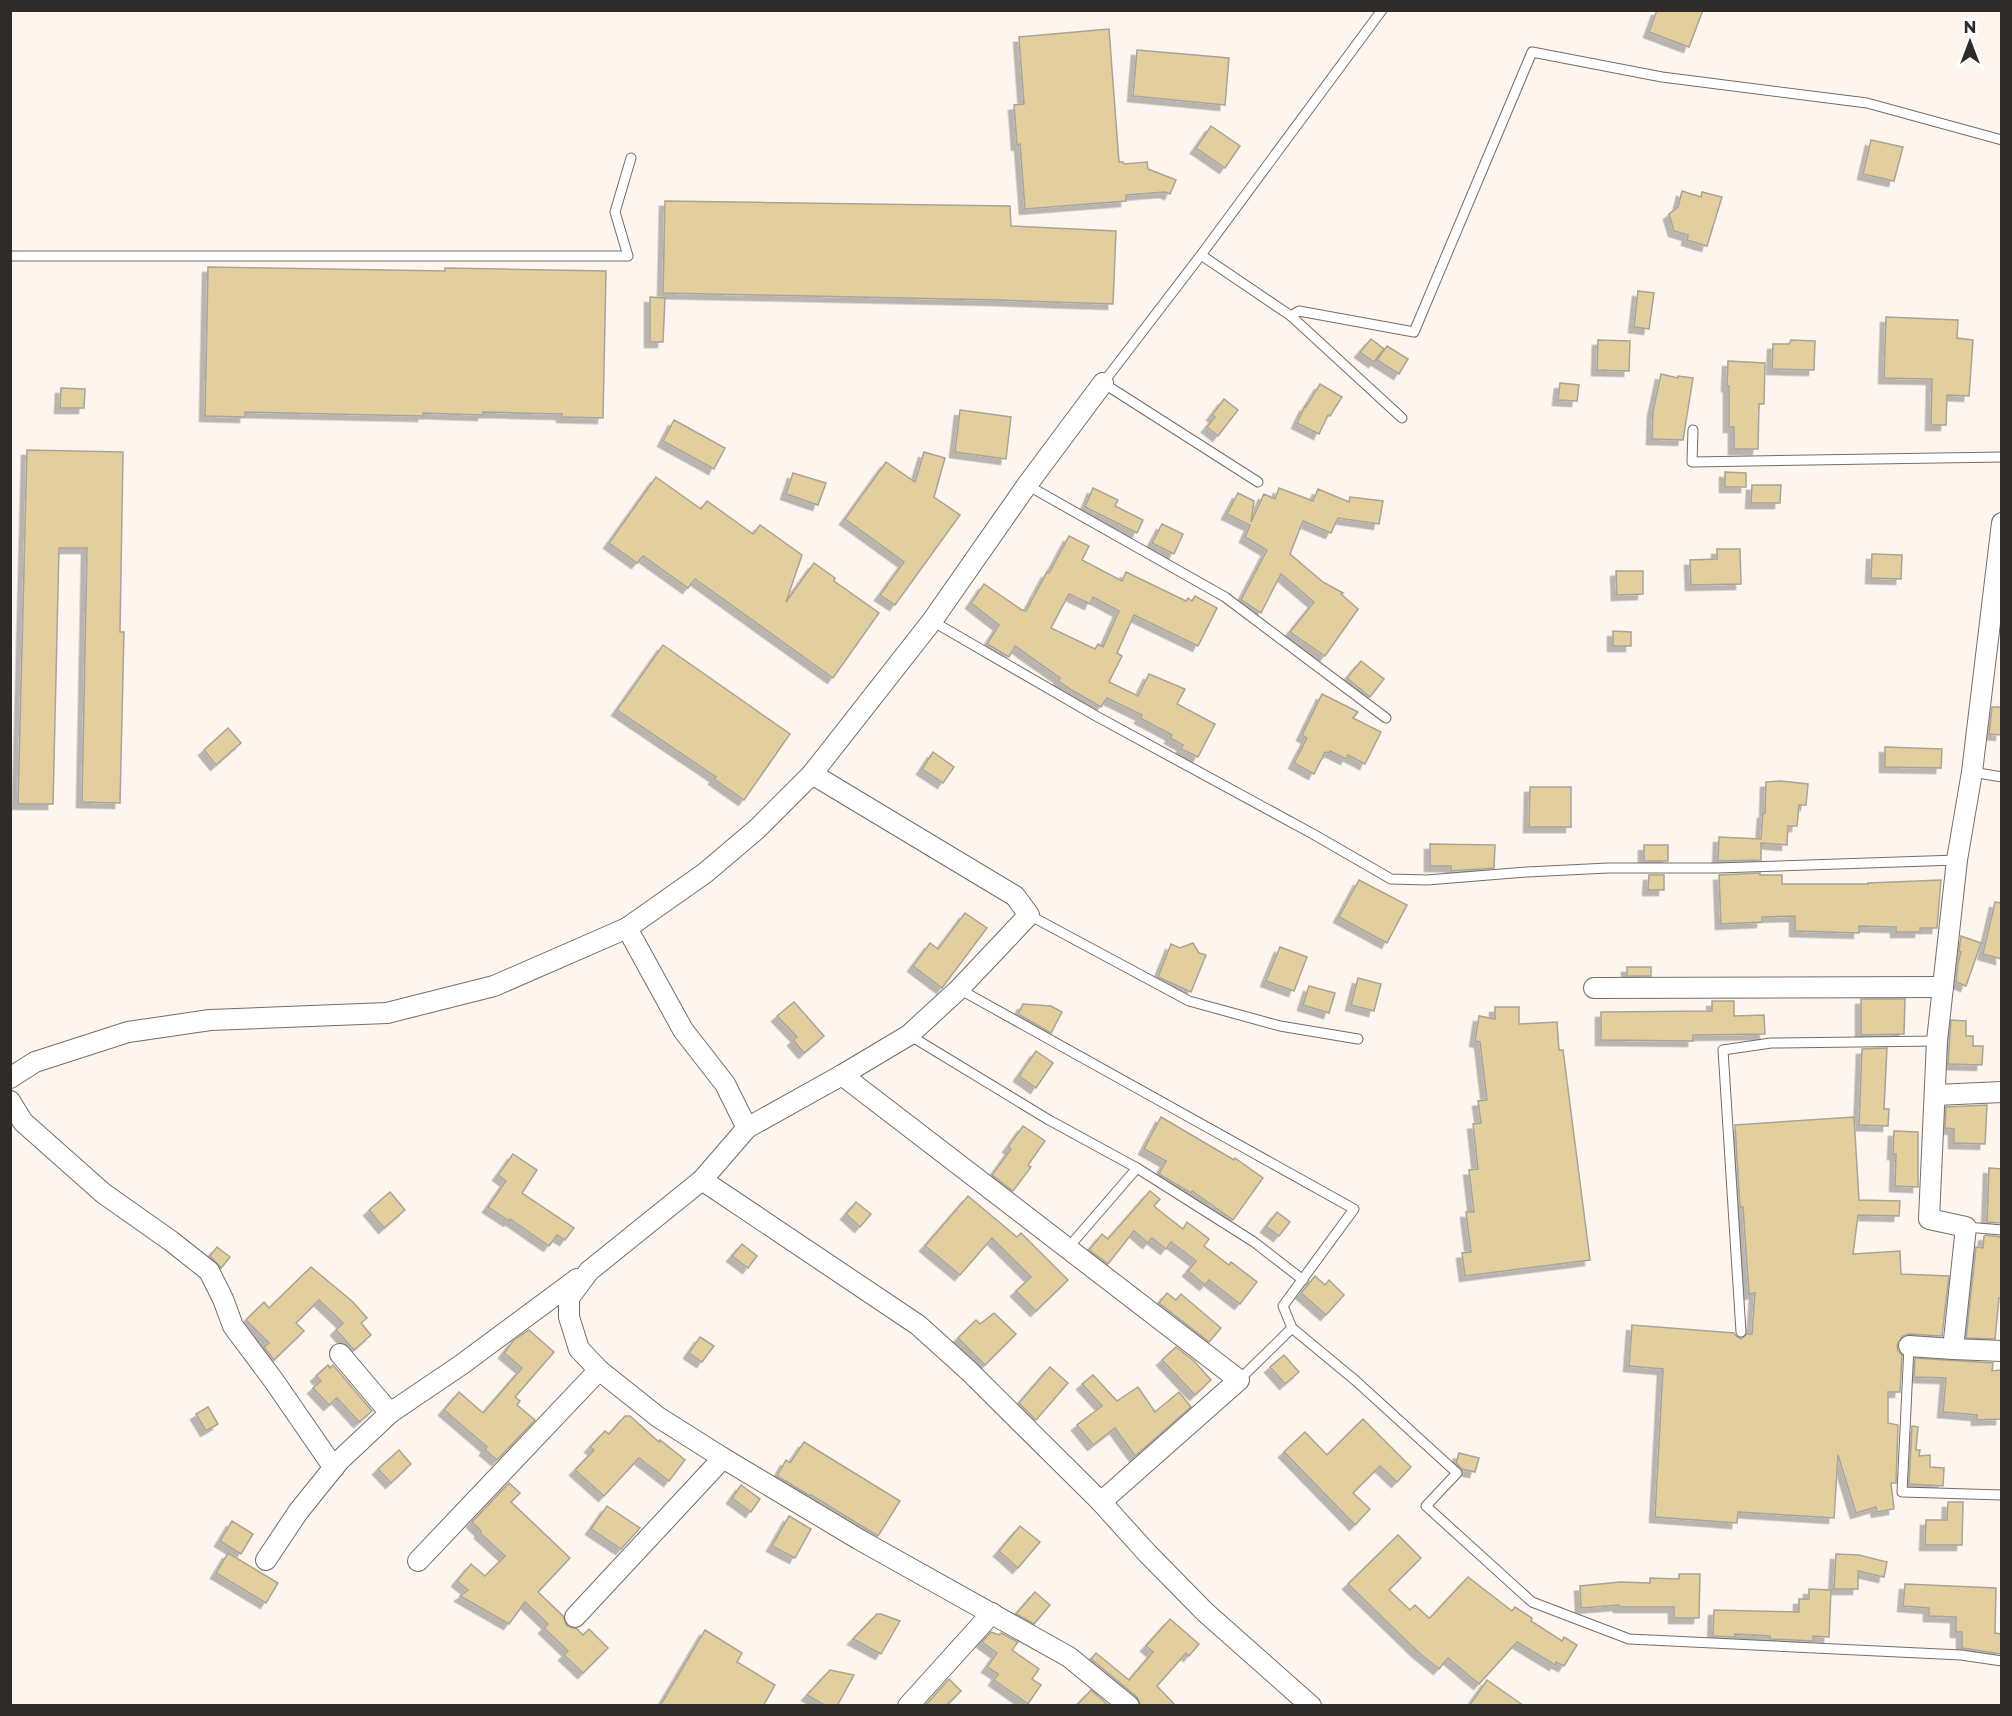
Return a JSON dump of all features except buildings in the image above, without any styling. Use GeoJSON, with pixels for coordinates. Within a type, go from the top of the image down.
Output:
{"type":"FeatureCollection","features":[{"type":"Feature","properties":{"kind":"street"},"geometry":{"type":"LineString","coordinates":[[10,1078],[35,1062],[128,1032],[210,1020],[387,1013],[494,986],[627,928],[722,858],[757,829],[812,774],[932,621],[1102,383]]}},
{"type":"Feature","properties":{"kind":"street"},"geometry":{"type":"LineString","coordinates":[[1953,1350],[1966,1227],[1929,1219],[1937,1041],[1957,860],[1972,772],[2001,523]]}},
{"type":"Feature","properties":{"kind":"street"},"geometry":{"type":"LineString","coordinates":[[266,1560],[298,1512],[334,1468],[390,1413],[461,1365],[589,1270],[702,1180],[747,1128],[909,1035],[959,989],[1029,915],[1015,896],[812,774]]}},
{"type":"Feature","properties":{"kind":"street"},"geometry":{"type":"LineString","coordinates":[[627,928],[683,1030],[724,1084],[747,1128]]}},
{"type":"Feature","properties":{"kind":"street"},"geometry":{"type":"LineString","coordinates":[[1594,988],[1943,987]]}},
{"type":"Feature","properties":{"kind":"street"},"geometry":{"type":"LineString","coordinates":[[842,1075],[1239,1380],[1101,1502]]}},
{"type":"Feature","properties":{"kind":"street"},"geometry":{"type":"LineString","coordinates":[[1936,1095],[2001,1092]]}},
{"type":"Feature","properties":{"kind":"street"},"geometry":{"type":"LineString","coordinates":[[10,1101],[23,1122],[102,1193],[171,1240],[209,1271],[233,1326],[334,1468]]}},
{"type":"Feature","properties":{"kind":"street"},"geometry":{"type":"LineString","coordinates":[[702,1180],[918,1325],[969,1371],[1101,1502],[1205,1612],[1311,1706]]}},
{"type":"Feature","properties":{"kind":"street"},"geometry":{"type":"LineString","coordinates":[[589,1270],[569,1298],[569,1317],[579,1349],[599,1370],[658,1417],[723,1458],[860,1540],[1069,1658],[1129,1706]]}},
{"type":"Feature","properties":{"kind":"street"},"geometry":{"type":"LineString","coordinates":[[1909,1346],[2001,1351]]}},
{"type":"Feature","properties":{"kind":"street"},"geometry":{"type":"LineString","coordinates":[[340,1354],[390,1413]]}},
{"type":"Feature","properties":{"kind":"street"},"geometry":{"type":"LineString","coordinates":[[418,1561],[599,1370]]}},
{"type":"Feature","properties":{"kind":"street"},"geometry":{"type":"LineString","coordinates":[[575,1617],[723,1458]]}},
{"type":"Feature","properties":{"kind":"street"},"geometry":{"type":"LineString","coordinates":[[908,1706],[992,1614]]}},
{"type":"Feature","properties":{"kind":"lane"},"geometry":{"type":"LineString","coordinates":[[1258,482],[1102,383],[1201,255],[1382,10]]}},
{"type":"Feature","properties":{"kind":"lane"},"geometry":{"type":"LineString","coordinates":[[1291,316],[1299,311],[1414,332],[1532,52],[1662,77],[1866,103],[2001,140]]}},
{"type":"Feature","properties":{"kind":"lane"},"geometry":{"type":"LineString","coordinates":[[10,256],[628,256],[615,212],[630,158]]}},
{"type":"Feature","properties":{"kind":"lane"},"geometry":{"type":"LineString","coordinates":[[1201,255],[1291,316],[1402,418]]}},
{"type":"Feature","properties":{"kind":"lane"},"geometry":{"type":"LineString","coordinates":[[1693,430],[1692,462],[2001,457]]}},
{"type":"Feature","properties":{"kind":"lane"},"geometry":{"type":"LineString","coordinates":[[1027,485],[1226,597],[1386,718]]}},
{"type":"Feature","properties":{"kind":"lane"},"geometry":{"type":"LineString","coordinates":[[932,621],[1106,722],[1391,879],[1427,880],[1608,868],[1717,868],[1957,860]]}},
{"type":"Feature","properties":{"kind":"lane"},"geometry":{"type":"LineString","coordinates":[[1972,772],[2001,777]]}},
{"type":"Feature","properties":{"kind":"lane"},"geometry":{"type":"LineString","coordinates":[[1029,915],[1189,1001],[1280,1026],[1358,1039]]}},
{"type":"Feature","properties":{"kind":"lane"},"geometry":{"type":"LineString","coordinates":[[959,989],[1354,1209],[1283,1306],[1292,1328],[1356,1381],[1457,1473],[1426,1506],[1532,1602],[1629,1639],[1961,1655],[2001,1661]]}},
{"type":"Feature","properties":{"kind":"lane"},"geometry":{"type":"LineString","coordinates":[[909,1035],[1049,1120],[1137,1168],[1254,1242],[1303,1280]]}},
{"type":"Feature","properties":{"kind":"lane"},"geometry":{"type":"LineString","coordinates":[[1741,1332],[1723,1050],[1771,1043],[1937,1041]]}},
{"type":"Feature","properties":{"kind":"lane"},"geometry":{"type":"LineString","coordinates":[[1067,1249],[1137,1168]]}},
{"type":"Feature","properties":{"kind":"lane"},"geometry":{"type":"LineString","coordinates":[[1966,1227],[2001,1230]]}},
{"type":"Feature","properties":{"kind":"lane"},"geometry":{"type":"LineString","coordinates":[[1239,1380],[1292,1328]]}},
{"type":"Feature","properties":{"kind":"lane"},"geometry":{"type":"LineString","coordinates":[[1909,1346],[1902,1492],[2001,1495]]}}]}
